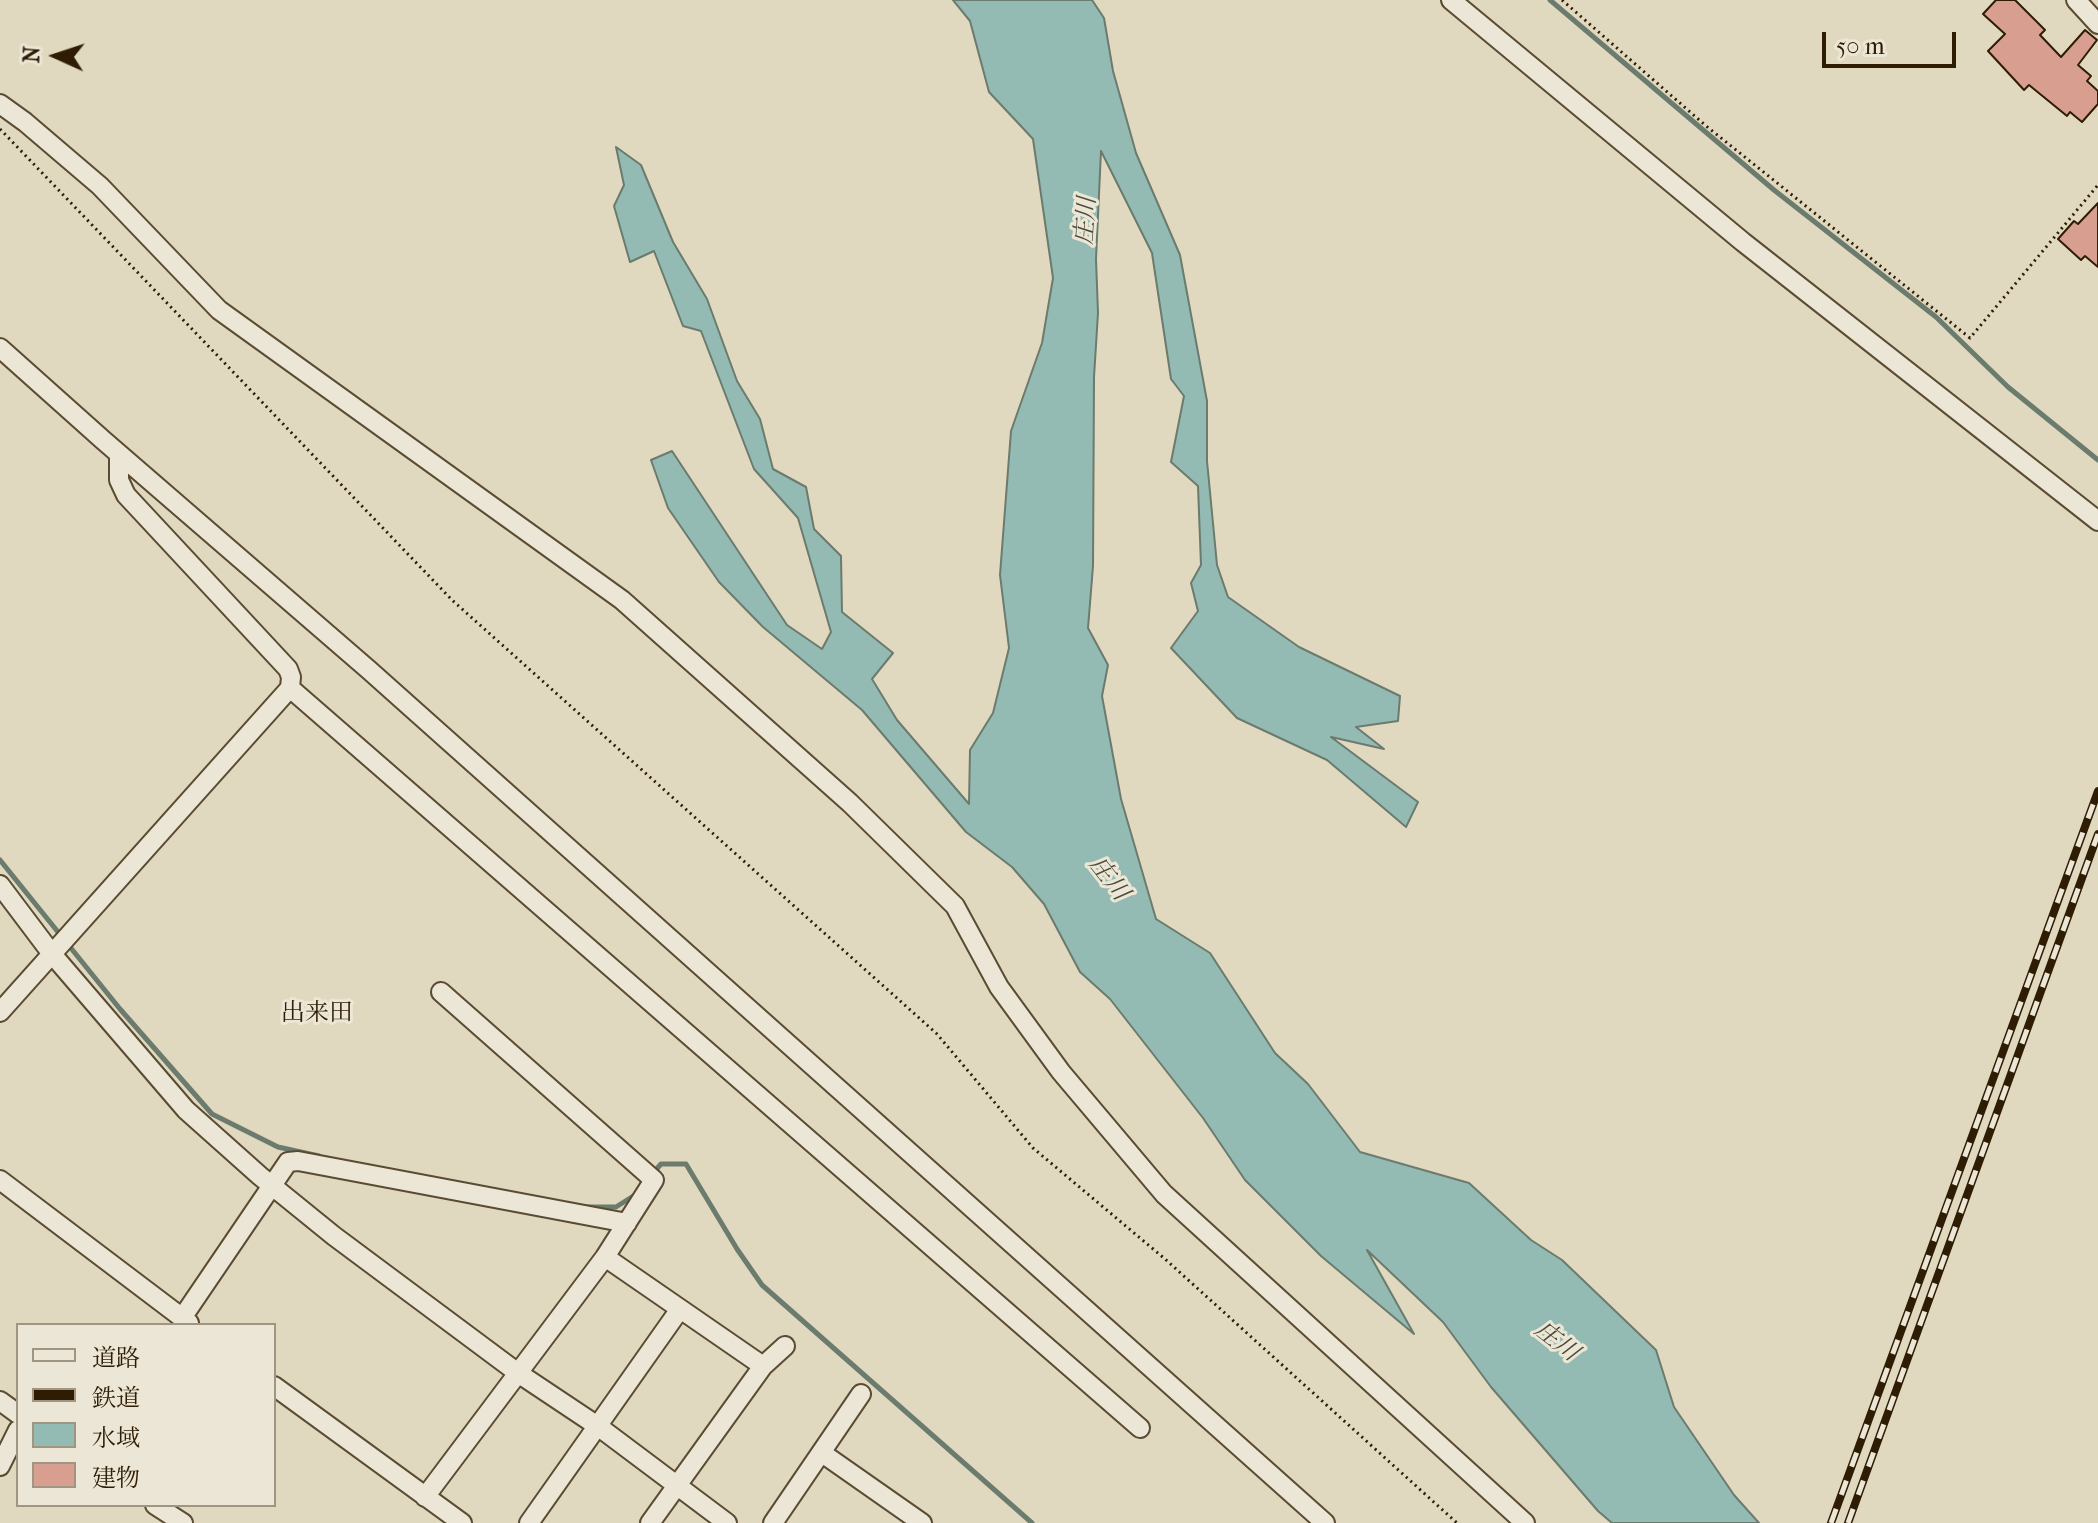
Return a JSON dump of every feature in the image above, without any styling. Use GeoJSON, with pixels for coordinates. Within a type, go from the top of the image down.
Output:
{"type":"FeatureCollection","features":[{"type":"Feature","properties":{"kind":"street"},"geometry":{"type":"LineString","coordinates":[[1451,0],[1743,242],[2098,521]]}},
{"type":"Feature","properties":{"kind":"street"},"geometry":{"type":"LineString","coordinates":[[2076,0],[2098,24]]}},
{"type":"Feature","properties":{"kind":"street"},"geometry":{"type":"LineString","coordinates":[[0,104],[100,186],[219,310],[622,600],[850,803],[955,906],[999,987],[1061,1072],[1164,1194],[1525,1523]]}},
{"type":"Feature","properties":{"kind":"street"},"geometry":{"type":"LineString","coordinates":[[0,348],[369,670],[1325,1523]]}},
{"type":"Feature","properties":{"kind":"street"},"geometry":{"type":"LineString","coordinates":[[0,1012],[290,688],[288,669],[126,495],[119,480],[119,454]]}},
{"type":"Feature","properties":{"kind":"street"},"geometry":{"type":"LineString","coordinates":[[290,688],[1140,1428]]}},
{"type":"Feature","properties":{"kind":"street"},"geometry":{"type":"LineString","coordinates":[[0,885],[52,954],[186,1110],[260,1176],[334,1236],[518,1373],[599,1427],[727,1523]]}},
{"type":"Feature","properties":{"kind":"street"},"geometry":{"type":"LineString","coordinates":[[425,1497],[605,1257],[654,1180],[441,992]]}},
{"type":"Feature","properties":{"kind":"street"},"geometry":{"type":"LineString","coordinates":[[0,1180],[180,1317],[288,1162],[298,1161],[627,1223]]}},
{"type":"Feature","properties":{"kind":"street"},"geometry":{"type":"LineString","coordinates":[[605,1257],[763,1366]]}},
{"type":"Feature","properties":{"kind":"street"},"geometry":{"type":"LineString","coordinates":[[529,1523],[680,1309]]}},
{"type":"Feature","properties":{"kind":"street"},"geometry":{"type":"LineString","coordinates":[[650,1523],[763,1366],[785,1346]]}},
{"type":"Feature","properties":{"kind":"street"},"geometry":{"type":"LineString","coordinates":[[276,1387],[453,1520]]}},
{"type":"Feature","properties":{"kind":"street"},"geometry":{"type":"LineString","coordinates":[[773,1523],[861,1394]]}},
{"type":"Feature","properties":{"kind":"street"},"geometry":{"type":"LineString","coordinates":[[0,1466],[16,1434]]}},
{"type":"Feature","properties":{"kind":"street"},"geometry":{"type":"LineString","coordinates":[[822,1453],[922,1523]]}},
{"type":"Feature","properties":{"kind":"street"},"geometry":{"type":"LineString","coordinates":[[158,1507],[183,1523]]}},
{"type":"Feature","properties":{"kind":"path"},"geometry":{"type":"LineString","coordinates":[[1562,0],[1705,125],[1970,338],[2098,185]]}},
{"type":"Feature","properties":{"kind":"path"},"geometry":{"type":"LineString","coordinates":[[0,129],[452,600],[937,1034],[1033,1148],[1165,1259],[1457,1523]]}},
{"type":"Feature","properties":{"kind":"water","name":"庄川"},"geometry":{"type":"Polygon","coordinates":[[[953,0],[1092,0],[1104,18],[1113,71],[1136,153],[1180,255],[1207,401],[1207,461],[1217,565],[1228,597],[1299,647],[1400,696],[1398,721],[1356,727],[1384,749],[1331,737],[1418,802],[1406,827],[1327,760],[1237,718],[1171,648],[1198,611],[1191,583],[1201,565],[1198,486],[1171,462],[1184,396],[1171,379],[1152,253],[1101,151],[1096,259],[1098,313],[1094,377],[1093,566],[1088,628],[1108,665],[1102,696],[1121,799],[1156,919],[1210,953],[1275,1053],[1308,1084],[1360,1152],[1469,1183],[1531,1240],[1562,1260],[1656,1350],[1674,1407],[1734,1495],[1759,1523],[1612,1523],[1598,1511],[1491,1387],[1443,1322],[1367,1250],[1414,1334],[1321,1256],[1245,1180],[1203,1118],[1110,999],[1080,972],[1044,904],[1012,867],[966,832],[862,710],[763,627],[719,582],[668,508],[651,460],[672,451],[787,625],[822,649],[831,632],[798,518],[754,469],[701,331],[683,326],[654,251],[630,262],[614,206],[624,185],[616,147],[641,165],[673,242],[707,299],[737,381],[760,419],[773,469],[806,487],[814,529],[841,556],[842,612],[893,653],[872,679],[897,720],[969,804],[970,750],[993,713],[1009,648],[1000,575],[1011,431],[1042,343],[1053,278],[1033,139],[989,92],[970,21],[953,0]]]}},
{"type":"Feature","properties":{"kind":"building"},"geometry":{"type":"Polygon","coordinates":[[[1996,0],[2015,0],[2045,30],[2040,35],[2061,57],[2085,30],[2097,40],[2078,65],[2091,76],[2087,81],[2098,91],[2098,104],[2082,122],[2070,112],[2067,116],[2029,85],[2024,90],[1988,51],[2005,34],[1983,14],[1996,0]]]}},
{"type":"Feature","properties":{"kind":"building"},"geometry":{"type":"Polygon","coordinates":[[[2098,203],[2098,267],[2085,256],[2081,260],[2058,239],[2074,221],[2078,224],[2098,203]]]}},
{"type":"Feature","properties":{"kind":"waterway"},"geometry":{"type":"LineString","coordinates":[[1550,0],[1774,190],[1936,317],[2008,387],[2098,460]]}},
{"type":"Feature","properties":{"kind":"waterway"},"geometry":{"type":"LineString","coordinates":[[0,860],[120,1009],[212,1114],[278,1147],[319,1156]]}},
{"type":"Feature","properties":{"kind":"waterway"},"geometry":{"type":"LineString","coordinates":[[654,1172],[661,1164],[686,1164],[762,1285],[1032,1523]]}},
{"type":"Feature","properties":{"kind":"waterway"},"geometry":{"type":"LineString","coordinates":[[584,1207],[616,1207],[635,1195]]}},
{"type":"Feature","properties":{"kind":"railway"},"geometry":{"type":"LineString","coordinates":[[1831,1523],[2098,791]]}},
{"type":"Feature","properties":{"kind":"railway"},"geometry":{"type":"LineString","coordinates":[[1848,1523],[2098,834]]}},
{"type":"Feature","properties":{"kind":"district","name":"出来田"},"geometry":{"type":"Point","coordinates":[317,1014]}}]}
